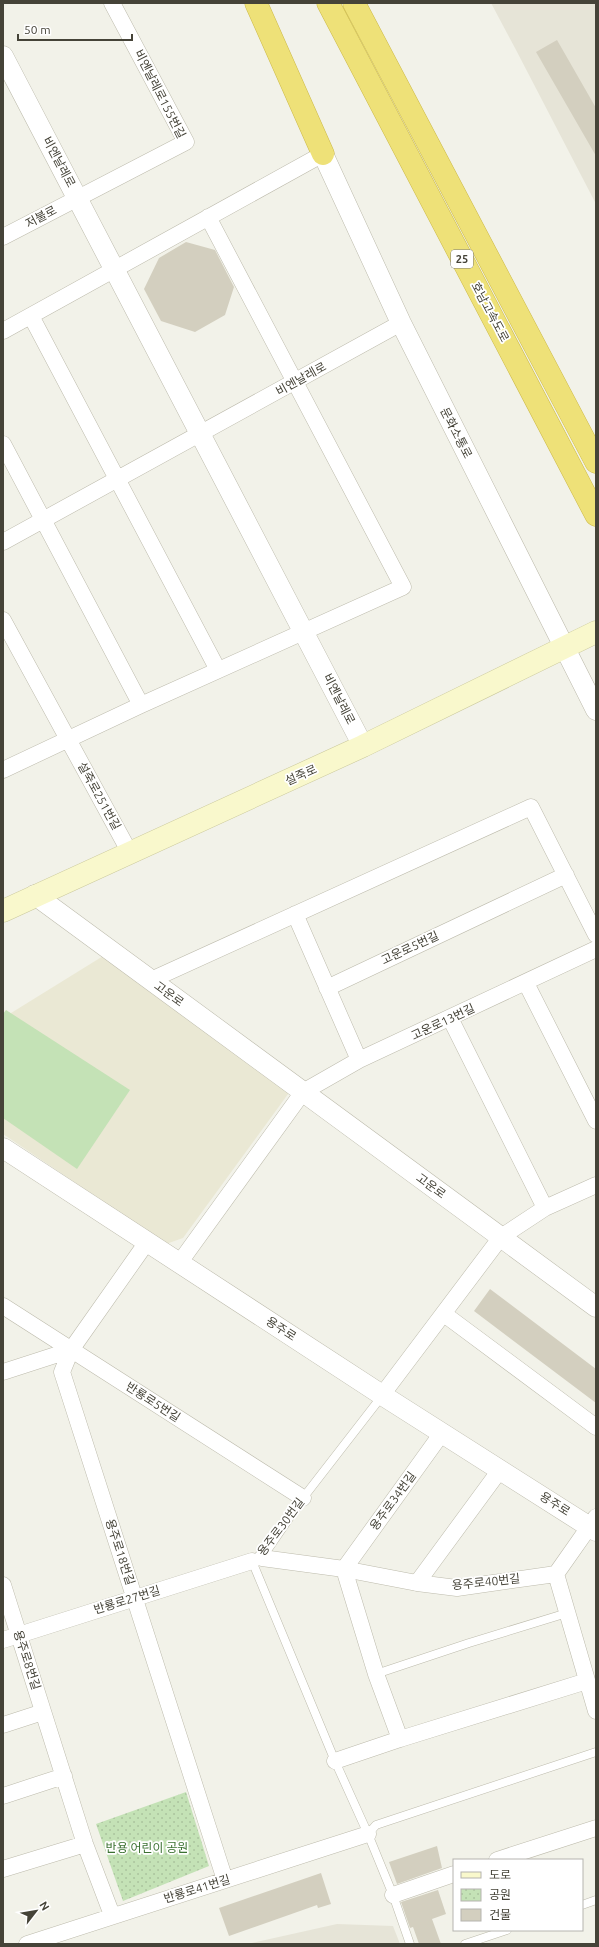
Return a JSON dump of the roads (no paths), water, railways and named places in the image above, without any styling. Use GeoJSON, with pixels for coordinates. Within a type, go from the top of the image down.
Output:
{"type":"FeatureCollection","features":[{"type":"Feature","properties":{"kind":"highway"},"geometry":{"type":"LineString","coordinates":[[256,3],[323,154]]}},
{"type":"Feature","properties":{"kind":"highway","name":"호남고속도로"},"geometry":{"type":"LineString","coordinates":[[328,3],[596,515]]}},
{"type":"Feature","properties":{"kind":"highway","name":"호남고속도로"},"geometry":{"type":"LineString","coordinates":[[354,3],[596,462]]}},
{"type":"Feature","properties":{"kind":"main road","name":"설죽로"},"geometry":{"type":"LineString","coordinates":[[3,911],[35,895],[363,746],[596,632]]}},
{"type":"Feature","properties":{"kind":"street","name":"비엔날레로155번길"},"geometry":{"type":"LineString","coordinates":[[78,197],[186,142],[112,3]]}},
{"type":"Feature","properties":{"kind":"street","name":"비엔날레로"},"geometry":{"type":"LineString","coordinates":[[3,56],[78,197],[363,746]]}},
{"type":"Feature","properties":{"kind":"street"},"geometry":{"type":"LineString","coordinates":[[3,331],[323,154]]}},
{"type":"Feature","properties":{"kind":"street","name":"문화소통로"},"geometry":{"type":"LineString","coordinates":[[323,154],[401,323],[596,710]]}},
{"type":"Feature","properties":{"kind":"street","name":"저불로"},"geometry":{"type":"LineString","coordinates":[[3,237],[78,197]]}},
{"type":"Feature","properties":{"kind":"street"},"geometry":{"type":"LineString","coordinates":[[3,770],[68,738],[403,587],[208,217]]}},
{"type":"Feature","properties":{"kind":"street"},"geometry":{"type":"LineString","coordinates":[[31,316],[218,670]]}},
{"type":"Feature","properties":{"kind":"street","name":"비엔날레로"},"geometry":{"type":"LineString","coordinates":[[43,520],[401,323]]}},
{"type":"Feature","properties":{"kind":"street"},"geometry":{"type":"LineString","coordinates":[[3,444],[141,705]]}},
{"type":"Feature","properties":{"kind":"street"},"geometry":{"type":"LineString","coordinates":[[3,542],[43,520]]}},
{"type":"Feature","properties":{"kind":"street","name":"설죽로251번길"},"geometry":{"type":"LineString","coordinates":[[3,620],[9,645],[68,738],[130,852]]}},
{"type":"Feature","properties":{"kind":"street"},"geometry":{"type":"LineString","coordinates":[[151,980],[531,807],[596,935]]}},
{"type":"Feature","properties":{"kind":"street","name":"고운로5번길"},"geometry":{"type":"LineString","coordinates":[[327,988],[566,875]]}},
{"type":"Feature","properties":{"kind":"street","name":"고운로"},"geometry":{"type":"LineString","coordinates":[[35,895],[596,1307]]}},
{"type":"Feature","properties":{"kind":"street"},"geometry":{"type":"LineString","coordinates":[[295,914],[359,1060]]}},
{"type":"Feature","properties":{"kind":"street","name":"고운로13번길"},"geometry":{"type":"LineString","coordinates":[[303,1092],[359,1060],[596,949]]}},
{"type":"Feature","properties":{"kind":"street"},"geometry":{"type":"LineString","coordinates":[[526,983],[596,1121]]}},
{"type":"Feature","properties":{"kind":"street"},"geometry":{"type":"LineString","coordinates":[[450,1018],[545,1208]]}},
{"type":"Feature","properties":{"kind":"street"},"geometry":{"type":"LineString","coordinates":[[180,1262],[303,1092]]}},
{"type":"Feature","properties":{"kind":"street","name":"용주로"},"geometry":{"type":"LineString","coordinates":[[3,1148],[382,1395],[500,1470],[594,1525]]}},
{"type":"Feature","properties":{"kind":"street"},"geometry":{"type":"LineString","coordinates":[[382,1395],[444,1314],[500,1237],[545,1208],[596,1185]]}},
{"type":"Feature","properties":{"kind":"street","name":"용주로18번길"},"geometry":{"type":"LineString","coordinates":[[147,1242],[71,1350],[62,1372],[225,1880]]}},
{"type":"Feature","properties":{"kind":"street","name":"반룡로5번길"},"geometry":{"type":"LineString","coordinates":[[3,1306],[303,1498]]}},
{"type":"Feature","properties":{"kind":"street"},"geometry":{"type":"LineString","coordinates":[[444,1314],[596,1427]]}},
{"type":"Feature","properties":{"kind":"street"},"geometry":{"type":"LineString","coordinates":[[3,1372],[71,1350]]}},
{"type":"Feature","properties":{"kind":"street","name":"용주로34번길"},"geometry":{"type":"LineString","coordinates":[[344,1569],[442,1433]]}},
{"type":"Feature","properties":{"kind":"street"},"geometry":{"type":"LineString","coordinates":[[257,1560],[344,1569],[417,1583],[500,1470]]}},
{"type":"Feature","properties":{"kind":"street"},"geometry":{"type":"LineString","coordinates":[[594,1525],[556,1574],[596,1711]]}},
{"type":"Feature","properties":{"kind":"street","name":"반룡로27번길"},"geometry":{"type":"LineString","coordinates":[[3,1640],[257,1560]]}},
{"type":"Feature","properties":{"kind":"street"},"geometry":{"type":"LineString","coordinates":[[344,1569],[376,1674],[400,1738]]}},
{"type":"Feature","properties":{"kind":"street","name":"용주로40번길"},"geometry":{"type":"LineString","coordinates":[[417,1583],[457,1588],[556,1574]]}},
{"type":"Feature","properties":{"kind":"street","name":"용주로8번길"},"geometry":{"type":"LineString","coordinates":[[3,1585],[85,1844],[112,1915]]}},
{"type":"Feature","properties":{"kind":"street"},"geometry":{"type":"LineString","coordinates":[[335,1761],[400,1738],[587,1681]]}},
{"type":"Feature","properties":{"kind":"street"},"geometry":{"type":"LineString","coordinates":[[3,1725],[43,1712]]}},
{"type":"Feature","properties":{"kind":"street"},"geometry":{"type":"LineString","coordinates":[[3,1796],[64,1776]]}},
{"type":"Feature","properties":{"kind":"street"},"geometry":{"type":"LineString","coordinates":[[500,1859],[596,1828]]}},
{"type":"Feature","properties":{"kind":"street","name":"반룡로41번길"},"geometry":{"type":"LineString","coordinates":[[27,1944],[112,1915],[368,1834]]}},
{"type":"Feature","properties":{"kind":"street"},"geometry":{"type":"LineString","coordinates":[[3,1869],[85,1844]]}},
{"type":"Feature","properties":{"kind":"street"},"geometry":{"type":"LineString","coordinates":[[393,1895],[453,1874]]}},
{"type":"Feature","properties":{"kind":"lane","name":"용주로30번길"},"geometry":{"type":"LineString","coordinates":[[382,1395],[257,1560],[335,1761],[368,1834],[393,1895],[410,1944]]}},
{"type":"Feature","properties":{"kind":"lane"},"geometry":{"type":"LineString","coordinates":[[376,1674],[469,1643],[567,1613]]}},
{"type":"Feature","properties":{"kind":"lane"},"geometry":{"type":"LineString","coordinates":[[368,1834],[376,1825],[596,1752]]}},
{"type":"Feature","properties":{"kind":"lane"},"geometry":{"type":"LineString","coordinates":[[583,1904],[596,1900]]}},
{"type":"Feature","properties":{"kind":"lane"},"geometry":{"type":"LineString","coordinates":[[465,1944],[504,1931]]}},
{"type":"Feature","properties":{"kind":"park label","name":"반용 어린이 공원"},"geometry":{"type":"Point","coordinates":[147,1848]}}]}
